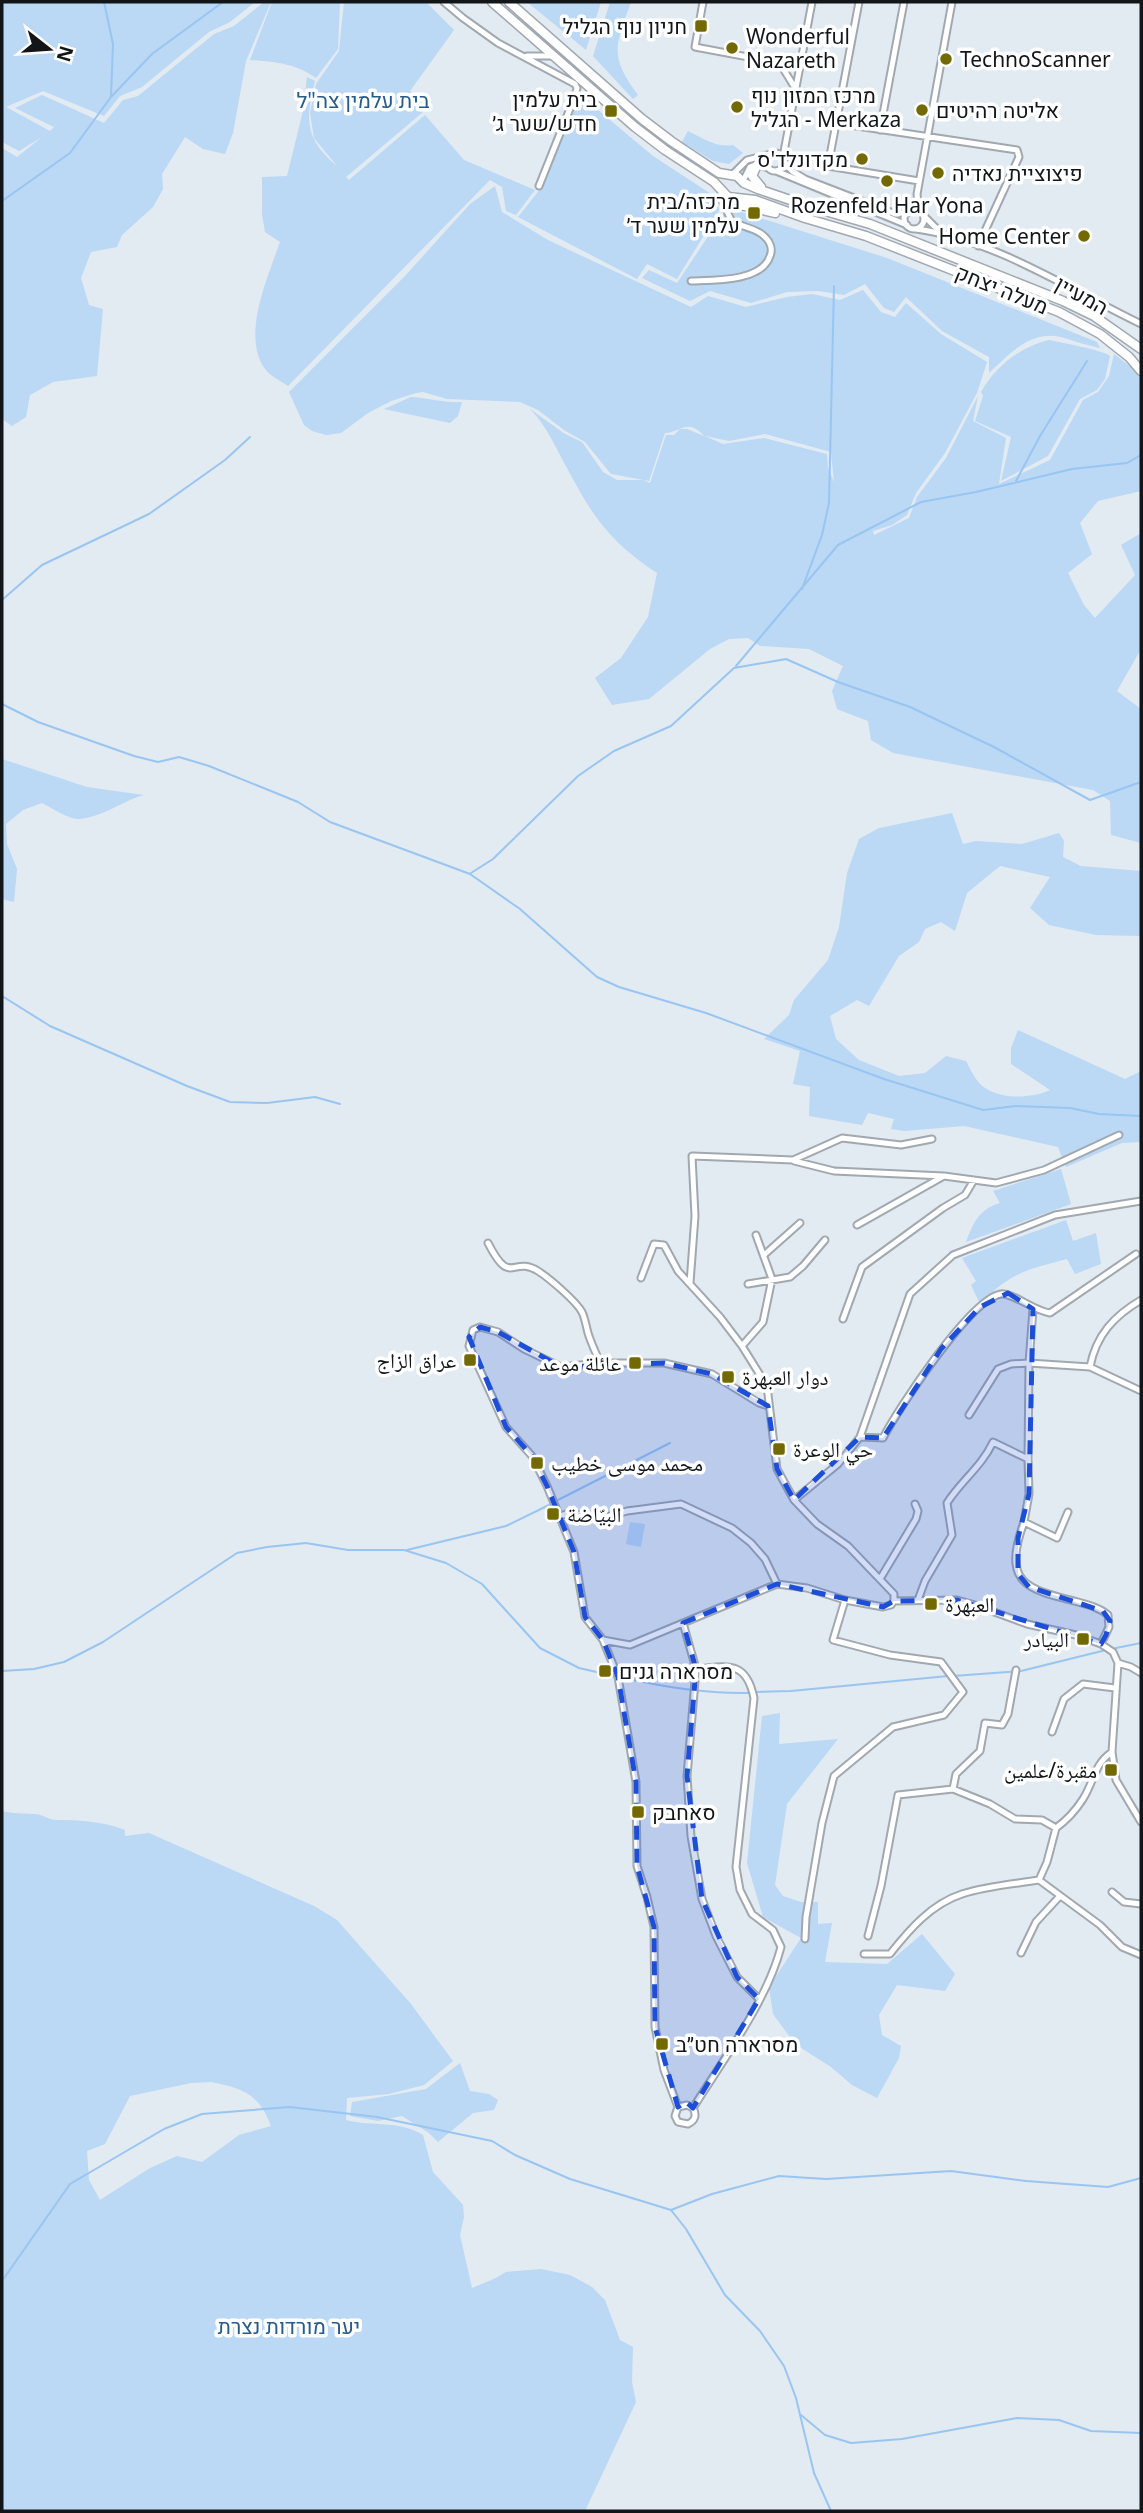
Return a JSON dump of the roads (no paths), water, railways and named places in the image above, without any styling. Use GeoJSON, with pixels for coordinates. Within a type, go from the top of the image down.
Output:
{"type":"FeatureCollection","features":[{"type":"Feature","properties":{"kind":"street"},"geometry":{"type":"LineString","coordinates":[[444,2],[479,30],[567,78],[577,88],[539,186]]}},
{"type":"Feature","properties":{"kind":"street"},"geometry":{"type":"LineString","coordinates":[[492,2],[628,121],[665,150],[714,182],[734,223],[767,238],[772,253],[762,268],[743,277],[691,281]]}},
{"type":"Feature","properties":{"kind":"street"},"geometry":{"type":"LineString","coordinates":[[509,2],[661,134],[719,173],[739,177],[743,182]]}},
{"type":"Feature","properties":{"kind":"street"},"geometry":{"type":"LineString","coordinates":[[703,2],[695,47],[785,64],[794,61],[799,66]]}},
{"type":"Feature","properties":{"kind":"street"},"geometry":{"type":"LineString","coordinates":[[776,171],[781,168],[783,159],[812,2]]}},
{"type":"Feature","properties":{"kind":"street"},"geometry":{"type":"LineString","coordinates":[[859,2],[828,166],[919,181]]}},
{"type":"Feature","properties":{"kind":"street"},"geometry":{"type":"LineString","coordinates":[[880,130],[904,2]]}},
{"type":"Feature","properties":{"kind":"street"},"geometry":{"type":"LineString","coordinates":[[907,225],[905,220],[917,194],[952,2]]}},
{"type":"Feature","properties":{"kind":"street"},"geometry":{"type":"LineString","coordinates":[[521,55],[554,56]]}},
{"type":"Feature","properties":{"kind":"street"},"geometry":{"type":"LineString","coordinates":[[785,64],[784,70],[795,88]]}},
{"type":"Feature","properties":{"kind":"street"},"geometry":{"type":"LineString","coordinates":[[837,123],[1017,150],[1019,157],[978,246]]}},
{"type":"Feature","properties":{"kind":"street"},"geometry":{"type":"LineString","coordinates":[[769,168],[766,162],[785,139]]}},
{"type":"Feature","properties":{"kind":"street"},"geometry":{"type":"LineString","coordinates":[[722,195],[723,181],[747,160],[778,153],[792,171],[805,179],[893,213],[921,213]]}},
{"type":"Feature","properties":{"kind":"street"},"geometry":{"type":"LineString","coordinates":[[731,218],[732,211],[740,201],[748,169],[757,165],[916,229],[922,225],[917,194]]}},
{"type":"Feature","properties":{"kind":"street"},"geometry":{"type":"LineString","coordinates":[[757,165],[752,176],[766,191]]}},
{"type":"Feature","properties":{"kind":"street","name":"מעלה יצחק"},"geometry":{"type":"LineString","coordinates":[[743,182],[885,230],[1063,301],[1100,320],[1141,350]]}},
{"type":"Feature","properties":{"kind":"street"},"geometry":{"type":"LineString","coordinates":[[722,195],[740,201]]}},
{"type":"Feature","properties":{"kind":"street","name":"מעלה יצחק"},"geometry":{"type":"LineString","coordinates":[[740,201],[755,200],[881,241],[1075,319],[1111,342],[1139,368]]}},
{"type":"Feature","properties":{"kind":"street","name":"המעיין"},"geometry":{"type":"LineString","coordinates":[[921,213],[933,227],[945,234]]}},
{"type":"Feature","properties":{"kind":"street","name":"המעיין"},"geometry":{"type":"LineString","coordinates":[[916,229],[945,234],[978,246],[1071,287],[1107,309],[1141,324]]}},
{"type":"Feature","properties":{"kind":"street"},"geometry":{"type":"LineString","coordinates":[[1139,368],[1136,357],[1141,350]]}},
{"type":"Feature","properties":{"kind":"street"},"geometry":{"type":"LineString","coordinates":[[690,1283],[695,1216],[692,1156],[793,1160],[834,1171],[944,1176],[996,1183],[1044,1170],[1119,1135]]}},
{"type":"Feature","properties":{"kind":"street"},"geometry":{"type":"LineString","coordinates":[[793,1160],[842,1138],[901,1145],[932,1139]]}},
{"type":"Feature","properties":{"kind":"street"},"geometry":{"type":"LineString","coordinates":[[856,1225],[944,1176]]}},
{"type":"Feature","properties":{"kind":"street"},"geometry":{"type":"LineString","coordinates":[[843,1319],[862,1267],[965,1195],[974,1180]]}},
{"type":"Feature","properties":{"kind":"street"},"geometry":{"type":"LineString","coordinates":[[794,1500],[838,1464],[860,1437],[910,1294],[953,1255],[1055,1215],[1141,1201]]}},
{"type":"Feature","properties":{"kind":"street"},"geometry":{"type":"LineString","coordinates":[[764,1255],[800,1223]]}},
{"type":"Feature","properties":{"kind":"street"},"geometry":{"type":"LineString","coordinates":[[742,1346],[763,1322],[772,1279],[756,1235]]}},
{"type":"Feature","properties":{"kind":"street"},"geometry":{"type":"LineString","coordinates":[[748,1284],[790,1278],[825,1240]]}},
{"type":"Feature","properties":{"kind":"street"},"geometry":{"type":"LineString","coordinates":[[488,1243],[497,1261],[505,1268],[523,1266],[535,1269],[547,1276],[582,1311],[600,1363]]}},
{"type":"Feature","properties":{"kind":"street"},"geometry":{"type":"LineString","coordinates":[[603,1640],[630,1645],[777,1584],[807,1588],[845,1600],[883,1607],[894,1601],[894,1594],[848,1546],[817,1524],[794,1500],[777,1469],[767,1386],[742,1346],[678,1271],[664,1245],[654,1244],[641,1278]]}},
{"type":"Feature","properties":{"kind":"street"},"geometry":{"type":"LineString","coordinates":[[860,1437],[883,1438],[896,1412],[941,1349],[980,1307],[998,1294],[1008,1293],[1033,1309],[1050,1312],[1057,1310],[1136,1254]]}},
{"type":"Feature","properties":{"kind":"street"},"geometry":{"type":"LineString","coordinates":[[1090,1367],[1094,1349],[1103,1331],[1123,1310],[1141,1300]]}},
{"type":"Feature","properties":{"kind":"street"},"geometry":{"type":"LineString","coordinates":[[1033,1309],[1029,1363],[1030,1494],[1018,1538],[1015,1562],[1022,1581],[1029,1587],[1103,1611],[1110,1621],[1107,1635],[1101,1644]]}},
{"type":"Feature","properties":{"kind":"street"},"geometry":{"type":"LineString","coordinates":[[696,1669],[725,1666],[744,1672],[751,1683],[754,1698],[736,1867],[740,1890],[752,1914],[773,1930],[782,1947],[776,1968],[751,2015],[693,2108],[695,2118],[691,2123],[684,2124],[676,2119],[678,2107],[664,2070],[655,2027],[654,1933],[648,1897],[637,1866],[636,1782],[620,1688],[603,1640],[585,1617],[574,1552],[560,1516],[532,1456],[506,1427],[469,1346],[469,1337],[472,1330],[480,1327],[498,1332],[524,1349],[561,1367],[600,1363],[664,1363],[712,1374],[768,1406]]}},
{"type":"Feature","properties":{"kind":"street"},"geometry":{"type":"LineString","coordinates":[[970,1415],[998,1369],[1011,1364],[1090,1367],[1141,1391]]}},
{"type":"Feature","properties":{"kind":"street"},"geometry":{"type":"LineString","coordinates":[[918,1600],[925,1581],[951,1535],[947,1503],[959,1485],[974,1472],[993,1442],[1028,1459]]}},
{"type":"Feature","properties":{"kind":"street"},"geometry":{"type":"LineString","coordinates":[[560,1516],[570,1513],[603,1518],[627,1511],[681,1504],[732,1528],[751,1543],[765,1559],[777,1584]]}},
{"type":"Feature","properties":{"kind":"street"},"geometry":{"type":"LineString","coordinates":[[880,1579],[916,1519],[918,1511],[915,1504]]}},
{"type":"Feature","properties":{"kind":"street"},"geometry":{"type":"LineString","coordinates":[[1024,1522],[1057,1538],[1068,1512]]}},
{"type":"Feature","properties":{"kind":"street"},"geometry":{"type":"LineString","coordinates":[[805,1939],[806,1917],[820,1836],[834,1776],[893,1727],[944,1715],[963,1692],[941,1662],[890,1655],[833,1640],[845,1600]]}},
{"type":"Feature","properties":{"kind":"street"},"geometry":{"type":"LineString","coordinates":[[894,1601],[957,1600],[1027,1625],[1076,1635],[1101,1644],[1113,1652],[1118,1662],[1112,1752],[1116,1780],[1141,1822]]}},
{"type":"Feature","properties":{"kind":"street"},"geometry":{"type":"LineString","coordinates":[[683,1623],[696,1669],[687,1776],[691,1836],[702,1899],[716,1936],[737,1977],[759,1998]]}},
{"type":"Feature","properties":{"kind":"street"},"geometry":{"type":"LineString","coordinates":[[1118,1662],[1141,1673]]}},
{"type":"Feature","properties":{"kind":"street"},"geometry":{"type":"LineString","coordinates":[[953,1789],[956,1774],[980,1751],[985,1723],[1002,1725],[1008,1714],[1016,1670]]}},
{"type":"Feature","properties":{"kind":"street"},"geometry":{"type":"LineString","coordinates":[[1052,1732],[1064,1699],[1083,1684],[1115,1688]]}},
{"type":"Feature","properties":{"kind":"street"},"geometry":{"type":"LineString","coordinates":[[1039,1880],[1056,1828],[1066,1821],[1084,1798],[1102,1759],[1112,1752]]}},
{"type":"Feature","properties":{"kind":"street"},"geometry":{"type":"LineString","coordinates":[[868,1936],[881,1886],[898,1795],[953,1789],[990,1804],[1015,1819],[1042,1821],[1056,1828]]}},
{"type":"Feature","properties":{"kind":"street"},"geometry":{"type":"LineString","coordinates":[[1039,1880],[1100,1925],[1122,1947],[1141,1955]]}},
{"type":"Feature","properties":{"kind":"street"},"geometry":{"type":"LineString","coordinates":[[864,1954],[890,1954],[914,1924],[961,1894],[1039,1880]]}},
{"type":"Feature","properties":{"kind":"street"},"geometry":{"type":"LineString","coordinates":[[1112,1892],[1124,1902],[1141,1904]]}},
{"type":"Feature","properties":{"kind":"street"},"geometry":{"type":"LineString","coordinates":[[1021,1954],[1036,1922],[1059,1897]]}},
{"type":"Feature","properties":{"kind":"street"},"geometry":{"type":"LineString","coordinates":[[678,2107],[687,2105],[693,2108]]}},
{"type":"Feature","properties":{"kind":"waterway"},"geometry":{"type":"LineString","coordinates":[[104,2],[113,44],[111,97]]}},
{"type":"Feature","properties":{"kind":"waterway"},"geometry":{"type":"LineString","coordinates":[[2,201],[70,153],[111,97],[152,54],[223,2]]}},
{"type":"Feature","properties":{"kind":"waterway"},"geometry":{"type":"LineString","coordinates":[[802,589],[822,535],[829,503],[834,286]]}},
{"type":"Feature","properties":{"kind":"waterway"},"geometry":{"type":"LineString","coordinates":[[1016,481],[1040,436],[1087,361]]}},
{"type":"Feature","properties":{"kind":"waterway"},"geometry":{"type":"LineString","coordinates":[[2,600],[42,565],[149,514],[225,460],[250,437]]}},
{"type":"Feature","properties":{"kind":"waterway"},"geometry":{"type":"LineString","coordinates":[[736,666],[838,545],[921,502],[1072,469],[1127,463],[1141,455]]}},
{"type":"Feature","properties":{"kind":"waterway"},"geometry":{"type":"LineString","coordinates":[[471,873],[493,859],[578,776],[614,751],[671,726],[734,668],[786,659],[838,682],[910,707],[994,747],[1090,800],[1141,782]]}},
{"type":"Feature","properties":{"kind":"waterway"},"geometry":{"type":"LineString","coordinates":[[2,704],[38,722],[134,756],[158,762],[179,757],[209,766],[298,802],[330,822],[470,874],[520,909],[597,977],[619,987],[706,1013],[884,1079],[983,1110],[1016,1106],[1070,1108],[1099,1114],[1141,1116]]}},
{"type":"Feature","properties":{"kind":"waterway"},"geometry":{"type":"LineString","coordinates":[[2,996],[50,1026],[230,1102],[267,1103],[315,1097],[340,1104]]}},
{"type":"Feature","properties":{"kind":"waterway"},"geometry":{"type":"LineString","coordinates":[[556,1501],[670,1443]]}},
{"type":"Feature","properties":{"kind":"waterway"},"geometry":{"type":"LineString","coordinates":[[407,1550],[506,1526],[551,1504]]}},
{"type":"Feature","properties":{"kind":"waterway"},"geometry":{"type":"LineString","coordinates":[[2,1671],[34,1669],[64,1662],[103,1642],[237,1553],[306,1543],[348,1550],[404,1550],[446,1563],[482,1584],[540,1648],[579,1668],[614,1676]]}},
{"type":"Feature","properties":{"kind":"waterway"},"geometry":{"type":"LineString","coordinates":[[1111,1649],[1141,1643]]}},
{"type":"Feature","properties":{"kind":"waterway"},"geometry":{"type":"LineString","coordinates":[[953,1676],[1021,1671],[1106,1650]]}},
{"type":"Feature","properties":{"kind":"waterway"},"geometry":{"type":"LineString","coordinates":[[755,1692],[948,1676]]}},
{"type":"Feature","properties":{"kind":"waterway"},"geometry":{"type":"LineString","coordinates":[[620,1677],[684,1689],[749,1693]]}},
{"type":"Feature","properties":{"kind":"waterway"},"geometry":{"type":"LineString","coordinates":[[2,2281],[70,2184],[164,2129],[202,2114],[290,2107],[377,2117],[492,2141],[515,2155],[570,2179],[671,2210],[686,2229],[725,2295],[760,2331],[784,2366],[796,2398],[814,2473],[831,2511]]}},
{"type":"Feature","properties":{"kind":"waterway"},"geometry":{"type":"LineString","coordinates":[[671,2210],[712,2194],[779,2176],[826,2179],[951,2171],[1026,2181],[1108,2187],[1141,2178]]}},
{"type":"Feature","properties":{"kind":"waterway"},"geometry":{"type":"LineString","coordinates":[[801,2415],[825,2435],[851,2443],[902,2439],[1017,2418],[1059,2420],[1091,2431],[1141,2433]]}},
{"type":"Feature","properties":{"kind":"place","name":"חניון נוף הגליל"},"geometry":{"type":"Point","coordinates":[701,26]}},
{"type":"Feature","properties":{"kind":"place","name":"Wonderful Nazareth"},"geometry":{"type":"Point","coordinates":[732,48]}},
{"type":"Feature","properties":{"kind":"place","name":"TechnoScanner"},"geometry":{"type":"Point","coordinates":[946,59]}},
{"type":"Feature","properties":{"kind":"place","name":"מרכז המזון נוף הגליל - Merkaza"},"geometry":{"type":"Point","coordinates":[737,107]}},
{"type":"Feature","properties":{"kind":"place","name":"אליטה רהיטים"},"geometry":{"type":"Point","coordinates":[922,110]}},
{"type":"Feature","properties":{"kind":"place","name":"בית עלמין חדש/שער ג׳"},"geometry":{"type":"Point","coordinates":[611,111]}},
{"type":"Feature","properties":{"kind":"place","name":"מקדונלד'ס"},"geometry":{"type":"Point","coordinates":[862,159]}},
{"type":"Feature","properties":{"kind":"place","name":"פיצוציית נאדיה"},"geometry":{"type":"Point","coordinates":[938,173]}},
{"type":"Feature","properties":{"kind":"place","name":"Rozenfeld Har Yona"},"geometry":{"type":"Point","coordinates":[887,181]}},
{"type":"Feature","properties":{"kind":"place","name":"מרכזה/בית עלמין שער ד׳"},"geometry":{"type":"Point","coordinates":[754,213]}},
{"type":"Feature","properties":{"kind":"place","name":"Home Center"},"geometry":{"type":"Point","coordinates":[1084,236]}},
{"type":"Feature","properties":{"kind":"place","name":"عراق الزاج"},"geometry":{"type":"Point","coordinates":[470,1360]}},
{"type":"Feature","properties":{"kind":"place","name":"عائلة موعد"},"geometry":{"type":"Point","coordinates":[635,1363]}},
{"type":"Feature","properties":{"kind":"place","name":"دوار العبهرة"},"geometry":{"type":"Point","coordinates":[728,1377]}},
{"type":"Feature","properties":{"kind":"place","name":"حي الوعرة"},"geometry":{"type":"Point","coordinates":[779,1449]}},
{"type":"Feature","properties":{"kind":"place","name":"محمد موسى خطيب"},"geometry":{"type":"Point","coordinates":[537,1463]}},
{"type":"Feature","properties":{"kind":"place","name":"البيّاضة"},"geometry":{"type":"Point","coordinates":[553,1514]}},
{"type":"Feature","properties":{"kind":"place","name":"العبهرة"},"geometry":{"type":"Point","coordinates":[931,1604]}},
{"type":"Feature","properties":{"kind":"place","name":"البيادر"},"geometry":{"type":"Point","coordinates":[1083,1639]}},
{"type":"Feature","properties":{"kind":"place","name":"מסרארה גנים"},"geometry":{"type":"Point","coordinates":[605,1671]}},
{"type":"Feature","properties":{"kind":"place","name":"مقبرة/علمين"},"geometry":{"type":"Point","coordinates":[1111,1770]}},
{"type":"Feature","properties":{"kind":"place","name":"סאחבק"},"geometry":{"type":"Point","coordinates":[638,1812]}},
{"type":"Feature","properties":{"kind":"place","name":"מסרארה חט״ב"},"geometry":{"type":"Point","coordinates":[662,2044]}},
{"type":"Feature","properties":{"kind":"park label","name":"בית עלמין צה\"ל"},"geometry":{"type":"Point","coordinates":[363,100]}},
{"type":"Feature","properties":{"kind":"park label","name":"יער מורדות נצרת"},"geometry":{"type":"Point","coordinates":[289,2326]}}]}
